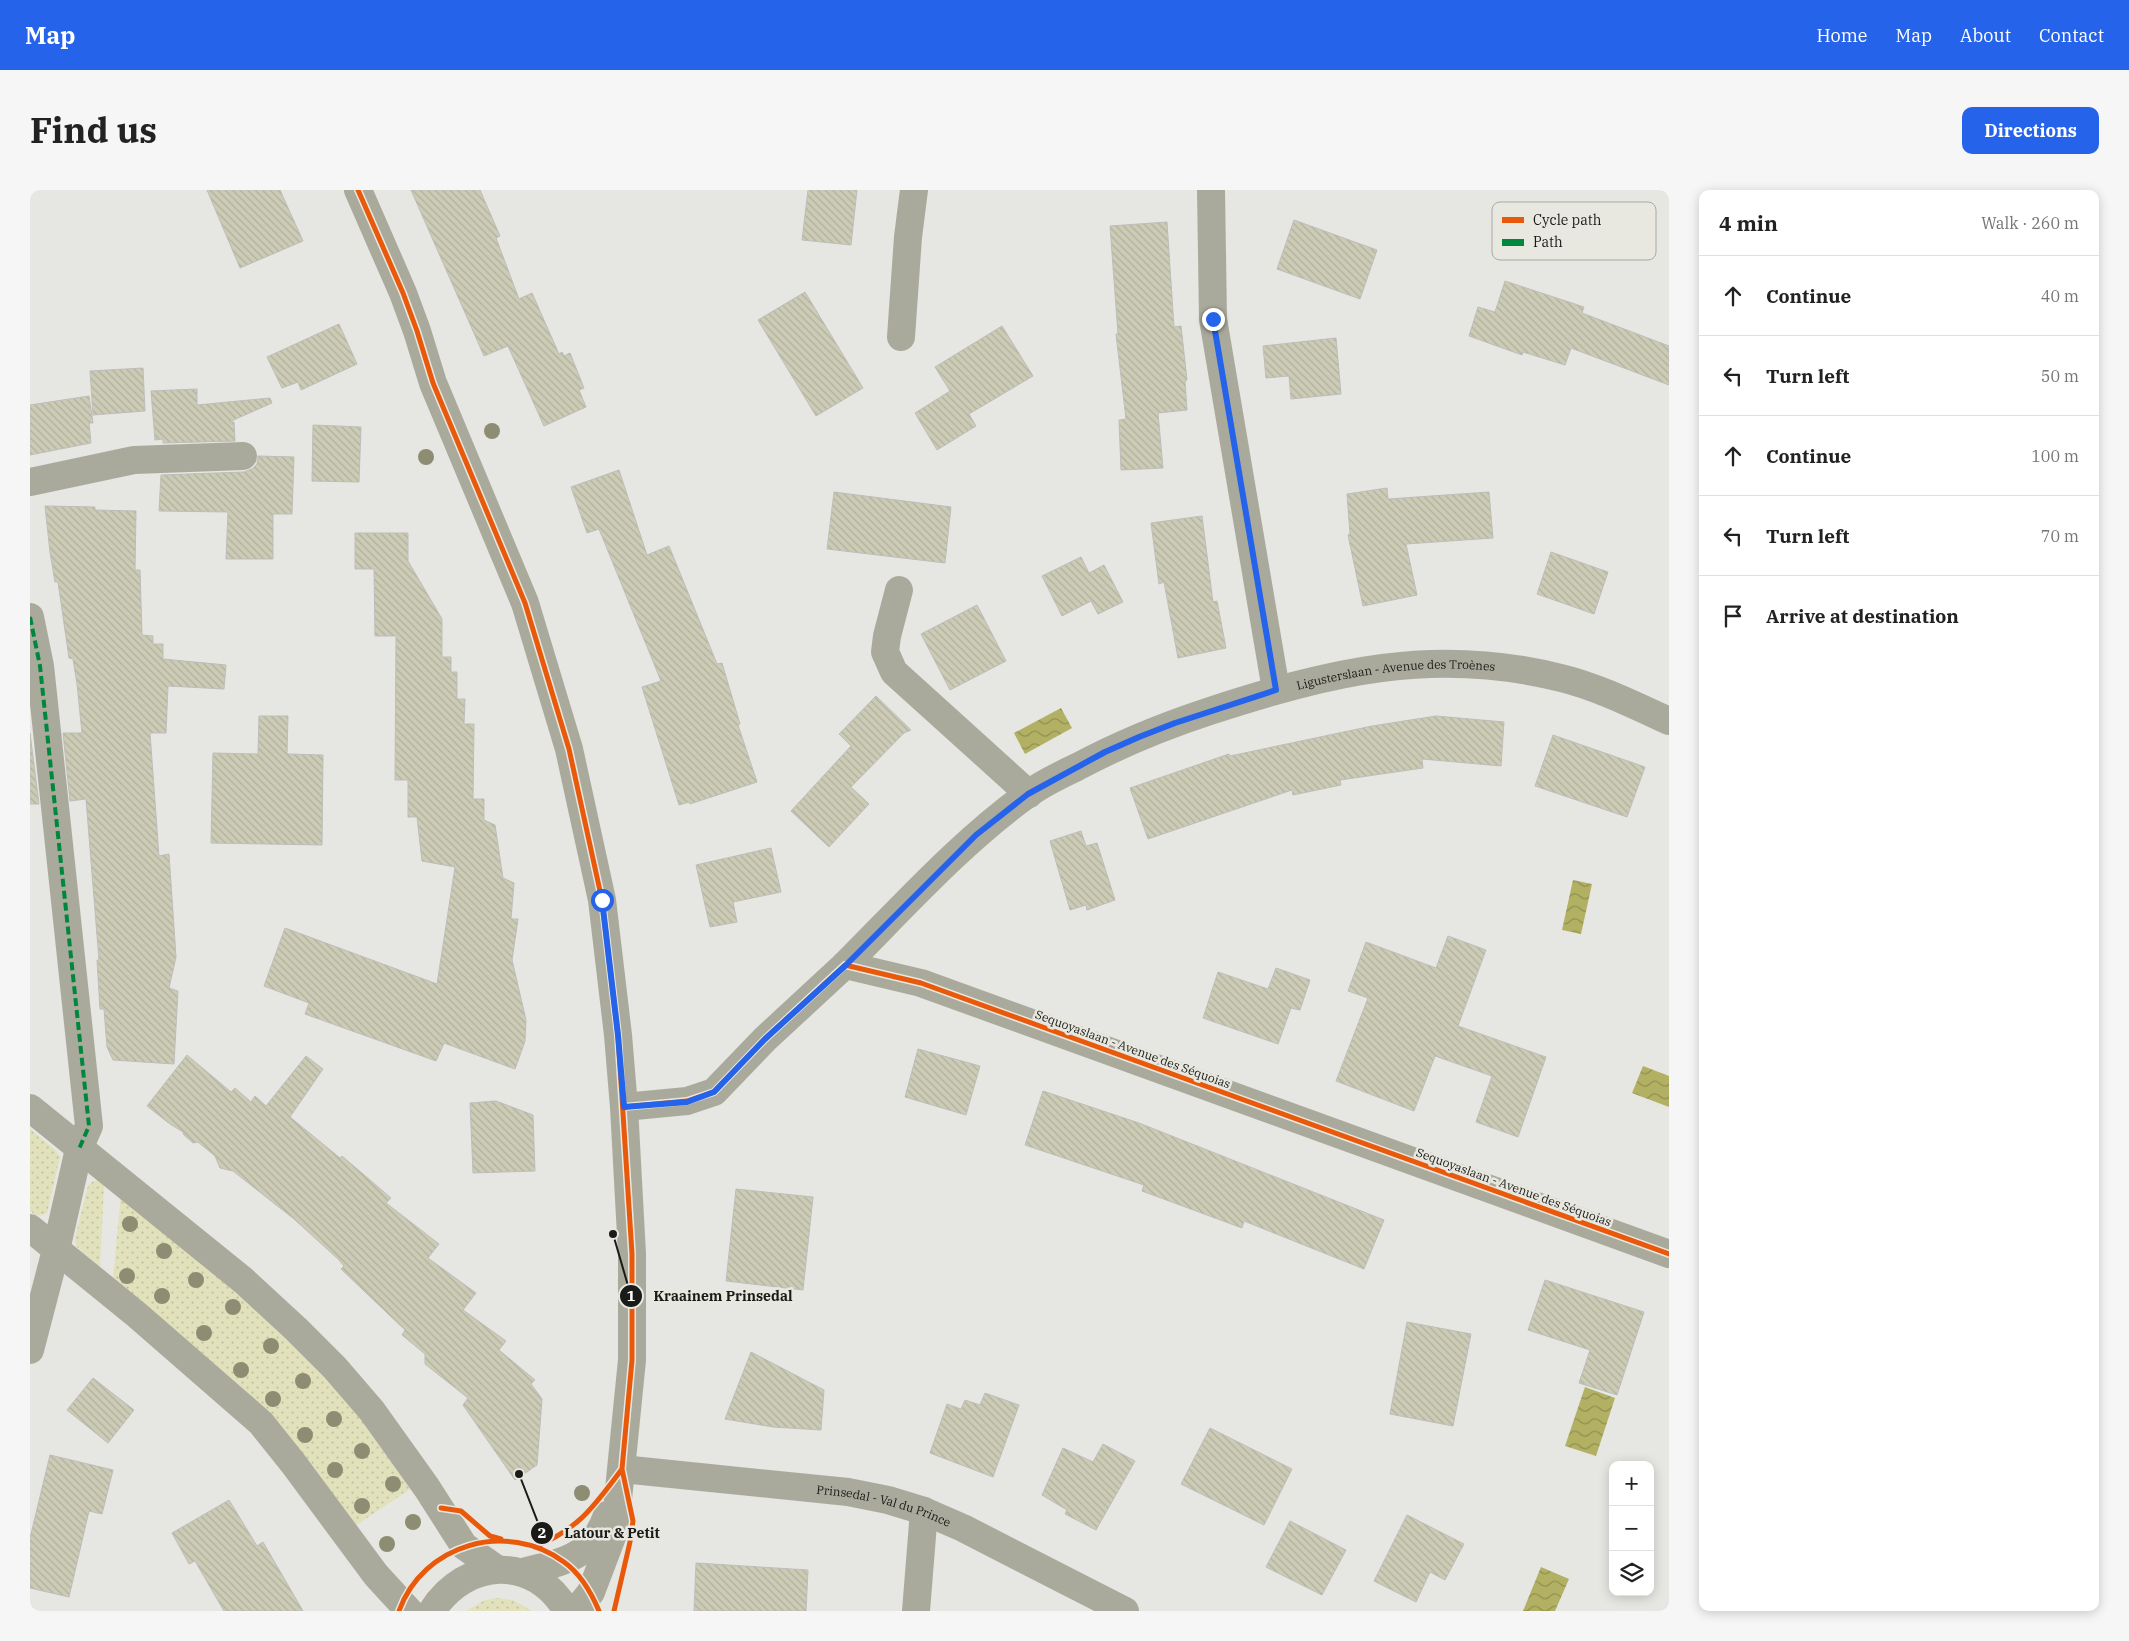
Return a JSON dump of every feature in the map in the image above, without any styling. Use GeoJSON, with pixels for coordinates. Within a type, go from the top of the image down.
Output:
{"type":"FeatureCollection","features":[{"type":"Feature","properties":{"kind":"street"},"geometry":{"type":"LineString","coordinates":[[358,190],[403,293],[418,331],[433,383],[525,603],[569,749],[602,900],[618,1035],[624,1107],[632,1254],[632,1360],[615,1529],[591,1592],[576,1611]]}},
{"type":"Feature","properties":{"kind":"street"},"geometry":{"type":"LineString","coordinates":[[901,337],[908,237],[914,190]]}},
{"type":"Feature","properties":{"kind":"street"},"geometry":{"type":"LineString","coordinates":[[1211,190],[1213,319],[1276,690]]}},
{"type":"Feature","properties":{"kind":"street"},"geometry":{"type":"LineString","coordinates":[[30,482],[134,460],[243,456]]}},
{"type":"Feature","properties":{"kind":"street"},"geometry":{"type":"LineString","coordinates":[[899,590],[886,636],[885,652],[894,672],[1028,794]]}},
{"type":"Feature","properties":{"kind":"street"},"geometry":{"type":"LineString","coordinates":[[30,617],[40,666],[89,1126],[79,1149],[56,1250],[30,1350]]}},
{"type":"Feature","properties":{"kind":"street","name":"Ligusterslaan - Avenue des Troènes"},"geometry":{"type":"LineString","coordinates":[[845,966],[976,835],[1028,794],[1105,752],[1139,737],[1175,723],[1276,690],[1348,672],[1424,663],[1474,663],[1562,678],[1629,702],[1669,721]]}},
{"type":"Feature","properties":{"kind":"street"},"geometry":{"type":"LineString","coordinates":[[624,1107],[687,1102],[714,1092],[765,1039],[845,966]]}},
{"type":"Feature","properties":{"kind":"street","name":"Sequoyaslaan - Avenue des Séquoias"},"geometry":{"type":"LineString","coordinates":[[845,966],[921,983],[1669,1254]]}},
{"type":"Feature","properties":{"kind":"street"},"geometry":{"type":"LineString","coordinates":[[30,1108],[244,1281],[335,1368],[372,1411],[427,1488],[464,1546],[509,1571],[543,1582],[560,1598],[567,1611]]}},
{"type":"Feature","properties":{"kind":"street"},"geometry":{"type":"LineString","coordinates":[[30,1228],[144,1321],[260,1423],[293,1463],[376,1575],[409,1611]]}},
{"type":"Feature","properties":{"kind":"street"},"geometry":{"type":"LineString","coordinates":[[432,1611],[443,1594],[459,1581],[477,1572],[509,1571],[564,1562],[589,1545],[603,1528],[622,1469]]}},
{"type":"Feature","properties":{"kind":"street","name":"Prinsedal - Val du Prince"},"geometry":{"type":"LineString","coordinates":[[622,1469],[848,1492],[888,1500],[924,1511],[994,1543],[1125,1611]]}},
{"type":"Feature","properties":{"kind":"street"},"geometry":{"type":"LineString","coordinates":[[916,1611],[924,1511]]}},
{"type":"Feature","properties":{"kind":"green space"},"geometry":{"type":"Polygon","coordinates":[[[30,1129],[55,1150],[60,1157],[47,1213],[37,1216],[30,1211],[30,1129]]]}},
{"type":"Feature","properties":{"kind":"green space"},"geometry":{"type":"Polygon","coordinates":[[[98,1180],[108,1182],[104,1186],[100,1267],[76,1246],[75,1238],[88,1186],[98,1180]]]}},
{"type":"Feature","properties":{"kind":"green space"},"geometry":{"type":"Polygon","coordinates":[[[121,1193],[256,1304],[337,1388],[413,1487],[355,1526],[284,1435],[238,1384],[113,1279],[121,1193]]]}},
{"type":"Feature","properties":{"kind":"green space"},"geometry":{"type":"Polygon","coordinates":[[[497,1598],[513,1600],[532,1611],[466,1611],[485,1600],[497,1598]]]}},
{"type":"Feature","properties":{"kind":"water"},"geometry":{"type":"Polygon","coordinates":[[[1061,708],[1072,728],[1025,754],[1014,733],[1061,708]]]}},
{"type":"Feature","properties":{"kind":"water"},"geometry":{"type":"Polygon","coordinates":[[[1573,880],[1592,884],[1581,934],[1562,930],[1573,880]]]}},
{"type":"Feature","properties":{"kind":"water"},"geometry":{"type":"Polygon","coordinates":[[[1643,1066],[1669,1076],[1669,1107],[1632,1093],[1643,1066]]]}},
{"type":"Feature","properties":{"kind":"water"},"geometry":{"type":"Polygon","coordinates":[[[1585,1387],[1615,1398],[1596,1456],[1565,1446],[1585,1387]]]}},
{"type":"Feature","properties":{"kind":"water"},"geometry":{"type":"Polygon","coordinates":[[[1541,1567],[1569,1579],[1555,1611],[1523,1611],[1541,1567]]]}},
{"type":"Feature","properties":{"kind":"building"},"geometry":{"type":"Polygon","coordinates":[[[207,190],[280,190],[303,241],[240,268],[207,190]]]}},
{"type":"Feature","properties":{"kind":"building"},"geometry":{"type":"Polygon","coordinates":[[[411,190],[480,190],[500,236],[496,238],[519,299],[532,293],[559,354],[562,352],[564,356],[570,353],[584,388],[579,390],[586,407],[544,426],[508,346],[484,356],[411,190]]]}},
{"type":"Feature","properties":{"kind":"building"},"geometry":{"type":"Polygon","coordinates":[[[808,190],[857,190],[851,245],[802,240],[808,190]]]}},
{"type":"Feature","properties":{"kind":"building"},"geometry":{"type":"Polygon","coordinates":[[[1294,220],[1377,250],[1360,299],[1277,269],[1294,220]]]}},
{"type":"Feature","properties":{"kind":"building"},"geometry":{"type":"Polygon","coordinates":[[[1167,222],[1174,327],[1181,326],[1187,380],[1185,381],[1187,410],[1158,413],[1163,468],[1121,470],[1119,420],[1126,419],[1116,334],[1118,334],[1110,226],[1167,222]]]}},
{"type":"Feature","properties":{"kind":"building"},"geometry":{"type":"Polygon","coordinates":[[[1505,281],[1584,307],[1582,313],[1669,346],[1669,385],[1571,348],[1565,365],[1523,352],[1522,355],[1469,336],[1478,307],[1495,312],[1505,281]]]}},
{"type":"Feature","properties":{"kind":"building"},"geometry":{"type":"Polygon","coordinates":[[[805,292],[863,388],[816,416],[758,320],[805,292]]]}},
{"type":"Feature","properties":{"kind":"building"},"geometry":{"type":"Polygon","coordinates":[[[339,324],[357,364],[301,390],[298,382],[282,388],[267,357],[339,324]]]}},
{"type":"Feature","properties":{"kind":"building"},"geometry":{"type":"Polygon","coordinates":[[[1002,326],[1033,376],[969,414],[976,426],[937,450],[915,413],[950,391],[935,367],[1002,326]]]}},
{"type":"Feature","properties":{"kind":"building"},"geometry":{"type":"Polygon","coordinates":[[[1336,338],[1341,394],[1291,399],[1289,376],[1266,378],[1263,346],[1336,338]]]}},
{"type":"Feature","properties":{"kind":"building"},"geometry":{"type":"Polygon","coordinates":[[[143,368],[145,411],[93,415],[90,371],[143,368]]]}},
{"type":"Feature","properties":{"kind":"building"},"geometry":{"type":"Polygon","coordinates":[[[197,389],[197,405],[270,398],[272,403],[229,422],[234,422],[235,441],[163,443],[163,439],[155,440],[151,391],[197,389]]]}},
{"type":"Feature","properties":{"kind":"building"},"geometry":{"type":"Polygon","coordinates":[[[89,396],[93,423],[89,423],[91,443],[30,455],[30,405],[89,396]]]}},
{"type":"Feature","properties":{"kind":"building"},"geometry":{"type":"Polygon","coordinates":[[[313,425],[361,427],[359,482],[312,481],[313,425]]]}},
{"type":"Feature","properties":{"kind":"building"},"geometry":{"type":"Polygon","coordinates":[[[258,456],[294,457],[292,514],[273,514],[273,559],[226,559],[228,512],[159,511],[161,475],[244,472],[252,469],[257,464],[258,456]]]}},
{"type":"Feature","properties":{"kind":"building"},"geometry":{"type":"Polygon","coordinates":[[[619,470],[647,555],[669,546],[717,664],[722,663],[740,724],[738,725],[757,782],[690,804],[689,802],[679,805],[642,687],[661,681],[599,529],[587,533],[571,487],[619,470]]]}},
{"type":"Feature","properties":{"kind":"building"},"geometry":{"type":"Polygon","coordinates":[[[1387,488],[1388,499],[1489,492],[1493,538],[1406,544],[1417,595],[1363,606],[1348,535],[1350,534],[1347,494],[1387,488]]]}},
{"type":"Feature","properties":{"kind":"building"},"geometry":{"type":"Polygon","coordinates":[[[834,492],[951,507],[945,563],[827,549],[834,492]]]}},
{"type":"Feature","properties":{"kind":"building"},"geometry":{"type":"Polygon","coordinates":[[[45,506],[95,507],[95,510],[136,511],[135,570],[140,570],[142,635],[153,636],[153,644],[163,644],[163,659],[226,665],[224,689],[168,686],[166,733],[150,733],[159,856],[169,854],[176,957],[169,988],[178,991],[174,1064],[113,1060],[107,1047],[104,1009],[100,1009],[97,960],[99,960],[86,799],[70,801],[63,733],[82,733],[77,684],[73,659],[69,658],[58,582],[55,582],[45,506]]]}},
{"type":"Feature","properties":{"kind":"building"},"geometry":{"type":"Polygon","coordinates":[[[1202,516],[1213,602],[1217,601],[1226,648],[1178,658],[1164,582],[1159,584],[1151,523],[1202,516]]]}},
{"type":"Feature","properties":{"kind":"building"},"geometry":{"type":"Polygon","coordinates":[[[355,533],[408,533],[408,561],[442,619],[442,657],[451,657],[451,672],[457,672],[457,699],[465,699],[464,724],[474,724],[473,799],[484,799],[484,820],[495,825],[503,878],[514,883],[511,919],[518,919],[512,960],[526,1020],[525,1041],[515,1069],[444,1043],[436,1061],[305,1014],[309,1003],[264,986],[285,928],[437,984],[455,867],[422,861],[417,817],[408,817],[408,780],[395,780],[396,636],[375,636],[374,569],[355,569],[355,533]]]}},
{"type":"Feature","properties":{"kind":"building"},"geometry":{"type":"Polygon","coordinates":[[[1551,552],[1608,572],[1594,614],[1537,594],[1551,552]]]}},
{"type":"Feature","properties":{"kind":"building"},"geometry":{"type":"Polygon","coordinates":[[[1081,557],[1089,573],[1104,565],[1123,602],[1098,614],[1091,601],[1062,616],[1042,576],[1081,557]]]}},
{"type":"Feature","properties":{"kind":"building"},"geometry":{"type":"Polygon","coordinates":[[[977,605],[1006,661],[950,690],[921,634],[977,605]]]}},
{"type":"Feature","properties":{"kind":"building"},"geometry":{"type":"Polygon","coordinates":[[[876,696],[911,730],[904,733],[851,787],[869,804],[829,847],[791,811],[851,746],[839,734],[876,696]]]}},
{"type":"Feature","properties":{"kind":"building"},"geometry":{"type":"Polygon","coordinates":[[[259,716],[288,716],[287,754],[323,755],[322,845],[211,843],[213,753],[258,754],[259,716]]]}},
{"type":"Feature","properties":{"kind":"building"},"geometry":{"type":"Polygon","coordinates":[[[1436,716],[1504,722],[1501,766],[1422,759],[1423,768],[1340,780],[1341,785],[1293,795],[1292,790],[1148,839],[1130,788],[1229,754],[1230,756],[1372,726],[1436,716]]]}},
{"type":"Feature","properties":{"kind":"building"},"geometry":{"type":"Polygon","coordinates":[[[30,733],[39,804],[30,804],[30,733]]]}},
{"type":"Feature","properties":{"kind":"building"},"geometry":{"type":"Polygon","coordinates":[[[1553,735],[1645,767],[1627,817],[1535,786],[1553,735]]]}},
{"type":"Feature","properties":{"kind":"building"},"geometry":{"type":"Polygon","coordinates":[[[1081,831],[1086,846],[1097,843],[1115,900],[1087,910],[1086,905],[1070,910],[1050,841],[1081,831]]]}},
{"type":"Feature","properties":{"kind":"building"},"geometry":{"type":"Polygon","coordinates":[[[771,848],[781,892],[733,902],[737,922],[710,927],[696,865],[771,848]]]}},
{"type":"Feature","properties":{"kind":"building"},"geometry":{"type":"Polygon","coordinates":[[[1448,936],[1486,950],[1458,1026],[1546,1057],[1518,1137],[1476,1122],[1492,1076],[1435,1056],[1414,1111],[1336,1081],[1368,998],[1348,991],[1366,942],[1436,968],[1448,936]]]}},
{"type":"Feature","properties":{"kind":"building"},"geometry":{"type":"Polygon","coordinates":[[[1276,968],[1310,980],[1300,1010],[1291,1008],[1278,1044],[1203,1018],[1218,972],[1268,989],[1276,968]]]}},
{"type":"Feature","properties":{"kind":"building"},"geometry":{"type":"Polygon","coordinates":[[[918,1049],[980,1066],[966,1115],[905,1097],[918,1049]]]}},
{"type":"Feature","properties":{"kind":"building"},"geometry":{"type":"Polygon","coordinates":[[[187,1055],[231,1092],[235,1088],[251,1102],[255,1096],[266,1106],[306,1056],[323,1069],[290,1117],[340,1158],[342,1156],[391,1198],[386,1203],[439,1244],[428,1258],[476,1293],[463,1310],[506,1341],[499,1350],[535,1380],[531,1384],[542,1399],[537,1465],[515,1480],[463,1405],[468,1398],[425,1364],[425,1354],[402,1335],[405,1330],[341,1269],[344,1266],[338,1259],[294,1219],[233,1171],[220,1168],[215,1156],[198,1142],[193,1143],[183,1132],[147,1106],[187,1055]]]}},
{"type":"Feature","properties":{"kind":"building"},"geometry":{"type":"Polygon","coordinates":[[[1043,1091],[1139,1123],[1384,1220],[1364,1269],[1244,1221],[1242,1228],[1142,1191],[1144,1185],[1025,1145],[1043,1091]]]}},
{"type":"Feature","properties":{"kind":"building"},"geometry":{"type":"Polygon","coordinates":[[[496,1101],[533,1115],[535,1171],[473,1173],[470,1103],[496,1101]]]}},
{"type":"Feature","properties":{"kind":"building"},"geometry":{"type":"Polygon","coordinates":[[[736,1189],[813,1197],[803,1290],[726,1281],[736,1189]]]}},
{"type":"Feature","properties":{"kind":"building"},"geometry":{"type":"Polygon","coordinates":[[[1545,1280],[1644,1312],[1617,1395],[1579,1383],[1590,1350],[1528,1330],[1545,1280]]]}},
{"type":"Feature","properties":{"kind":"building"},"geometry":{"type":"Polygon","coordinates":[[[1407,1322],[1471,1334],[1453,1426],[1390,1414],[1407,1322]]]}},
{"type":"Feature","properties":{"kind":"building"},"geometry":{"type":"Polygon","coordinates":[[[751,1352],[824,1390],[821,1430],[773,1427],[725,1419],[751,1352]]]}},
{"type":"Feature","properties":{"kind":"building"},"geometry":{"type":"Polygon","coordinates":[[[93,1378],[134,1410],[108,1443],[67,1410],[93,1378]]]}},
{"type":"Feature","properties":{"kind":"building"},"geometry":{"type":"Polygon","coordinates":[[[985,1393],[1019,1405],[993,1477],[930,1453],[947,1404],[961,1409],[965,1400],[980,1405],[985,1393]]]}},
{"type":"Feature","properties":{"kind":"building"},"geometry":{"type":"Polygon","coordinates":[[[1210,1428],[1292,1469],[1264,1525],[1181,1484],[1210,1428]]]}},
{"type":"Feature","properties":{"kind":"building"},"geometry":{"type":"Polygon","coordinates":[[[1103,1444],[1135,1461],[1096,1530],[1065,1514],[1067,1510],[1042,1495],[1063,1448],[1093,1462],[1103,1444]]]}},
{"type":"Feature","properties":{"kind":"building"},"geometry":{"type":"Polygon","coordinates":[[[50,1455],[113,1470],[102,1514],[89,1511],[69,1597],[30,1588],[30,1538],[50,1455]]]}},
{"type":"Feature","properties":{"kind":"building"},"geometry":{"type":"Polygon","coordinates":[[[229,1500],[257,1546],[263,1542],[303,1611],[224,1611],[195,1561],[189,1564],[172,1533],[229,1500]]]}},
{"type":"Feature","properties":{"kind":"building"},"geometry":{"type":"Polygon","coordinates":[[[1407,1515],[1464,1544],[1445,1580],[1430,1572],[1416,1602],[1374,1581],[1407,1515]]]}},
{"type":"Feature","properties":{"kind":"building"},"geometry":{"type":"Polygon","coordinates":[[[1290,1521],[1346,1550],[1322,1595],[1266,1567],[1290,1521]]]}},
{"type":"Feature","properties":{"kind":"building"},"geometry":{"type":"Polygon","coordinates":[[[696,1563],[808,1570],[806,1611],[694,1611],[696,1563]]]}},
{"type":"Feature","properties":{"kind":"marked path"},"geometry":{"type":"LineString","coordinates":[[30,617],[40,666],[89,1126],[79,1149]]}},
{"type":"Feature","properties":{"kind":"cycle path"},"geometry":{"type":"LineString","coordinates":[[358,190],[403,293],[433,383],[525,603],[569,749],[602,900],[618,1035],[632,1254],[632,1360],[622,1469],[633,1521],[614,1611]]}},
{"type":"Feature","properties":{"kind":"cycle path"},"geometry":{"type":"LineString","coordinates":[[624,1107],[687,1101],[714,1092],[765,1039],[845,965],[921,983],[1669,1254]]}},
{"type":"Feature","properties":{"kind":"cycle path"},"geometry":{"type":"LineString","coordinates":[[535,1547],[551,1540],[575,1524],[594,1505],[622,1469]]}},
{"type":"Feature","properties":{"kind":"cycle path"},"geometry":{"type":"LineString","coordinates":[[441,1508],[461,1511],[490,1536],[501,1539]]}},
{"type":"Feature","properties":{"kind":"cycle path"},"geometry":{"type":"LineString","coordinates":[[399,1611],[411,1588],[427,1569],[447,1555],[469,1546],[493,1541],[518,1543],[542,1549],[564,1562],[576,1572],[585,1584],[599,1611]]}},
{"type":"Feature","properties":{"kind":"place","name":"Kraainem Prinsedal"},"geometry":{"type":"Point","coordinates":[613,1234]}},
{"type":"Feature","properties":{"kind":"place","name":"Latour & Petit"},"geometry":{"type":"Point","coordinates":[519,1474]}},
{"type":"Feature","properties":{"kind":"route"},"geometry":{"type":"LineString","coordinates":[[602,900],[618,1035],[624,1107],[687,1102],[714,1092],[765,1039],[845,966],[976,835],[1028,794],[1105,752],[1139,737],[1175,723],[1276,690],[1213,319]]}}]}
